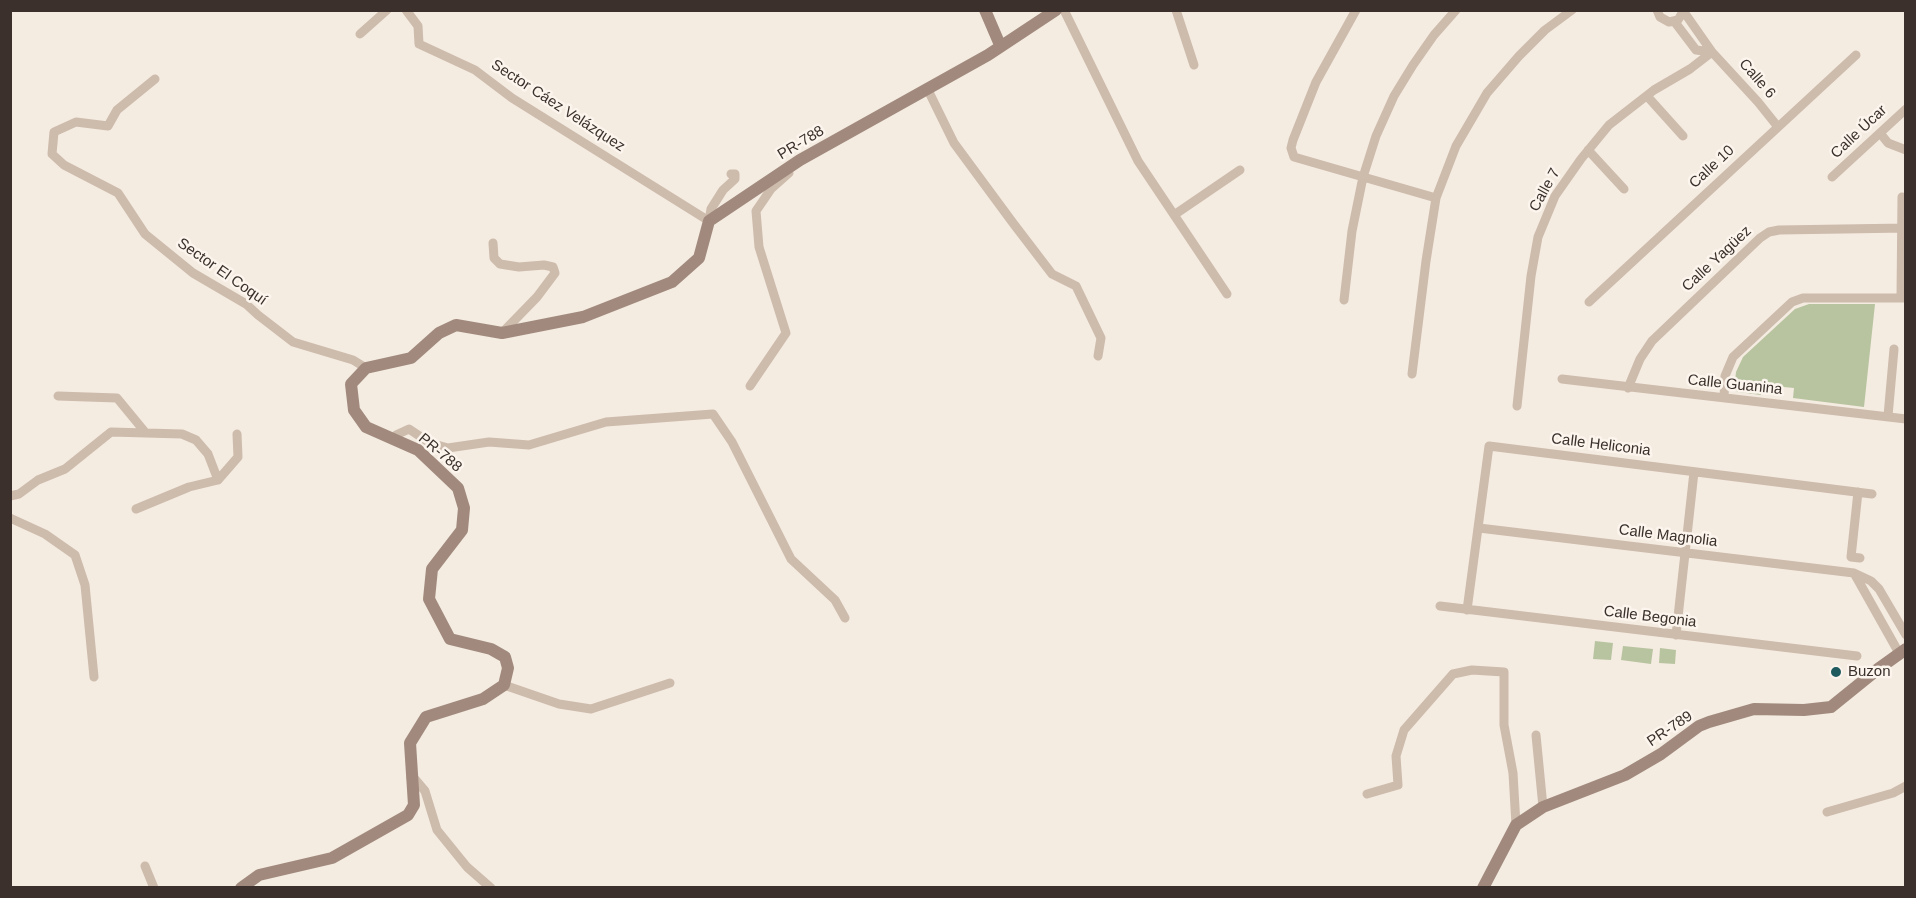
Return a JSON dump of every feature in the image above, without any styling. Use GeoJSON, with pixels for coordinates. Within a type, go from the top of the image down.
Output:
{"type":"FeatureCollection","features":[{"type":"Feature","properties":{"kind":"street"},"geometry":{"type":"LineString","coordinates":[[360,34],[387,10]]}},
{"type":"Feature","properties":{"kind":"street","name":"Sector Cáez Velázquez"},"geometry":{"type":"LineString","coordinates":[[406,10],[418,26],[419,44],[475,70],[512,98],[709,221]]}},
{"type":"Feature","properties":{"kind":"street"},"geometry":{"type":"LineString","coordinates":[[985,10],[1000,45]]}},
{"type":"Feature","properties":{"kind":"street","name":"PR-788"},"geometry":{"type":"LineString","coordinates":[[709,221],[800,160],[988,55],[1056,10]]}},
{"type":"Feature","properties":{"kind":"street"},"geometry":{"type":"LineString","coordinates":[[1064,10],[1138,161],[1227,294]]}},
{"type":"Feature","properties":{"kind":"street"},"geometry":{"type":"LineString","coordinates":[[1176,10],[1194,65]]}},
{"type":"Feature","properties":{"kind":"street"},"geometry":{"type":"LineString","coordinates":[[1356,10],[1316,82],[1291,148],[1294,157],[1436,198]]}},
{"type":"Feature","properties":{"kind":"street"},"geometry":{"type":"LineString","coordinates":[[1344,300],[1352,231],[1363,177],[1376,136],[1394,96],[1413,64],[1456,10]]}},
{"type":"Feature","properties":{"kind":"street"},"geometry":{"type":"LineString","coordinates":[[1413,374],[1436,198],[1456,147],[1487,93],[1545,30],[1572,10]]}},
{"type":"Feature","properties":{"kind":"street","name":"Calle 6"},"geometry":{"type":"LineString","coordinates":[[1657,10],[1664,20],[1674,21],[1696,50],[1712,52]]}},
{"type":"Feature","properties":{"kind":"street"},"geometry":{"type":"LineString","coordinates":[[1674,21],[1678,20],[1684,11]]}},
{"type":"Feature","properties":{"kind":"street","name":"Calle 6"},"geometry":{"type":"LineString","coordinates":[[1684,11],[1712,52],[1778,127]]}},
{"type":"Feature","properties":{"kind":"street","name":"Calle 7"},"geometry":{"type":"LineString","coordinates":[[1517,406],[1531,276],[1538,237],[1555,196],[1609,125],[1712,52]]}},
{"type":"Feature","properties":{"kind":"street","name":"Calle 10"},"geometry":{"type":"LineString","coordinates":[[1589,302],[1856,55]]}},
{"type":"Feature","properties":{"kind":"street","name":"Sector El Coquí"},"geometry":{"type":"LineString","coordinates":[[155,79],[117,110],[108,126],[76,122],[54,132],[52,154],[64,165],[118,193],[144,234],[193,273],[246,304],[292,342],[353,360],[366,368]]}},
{"type":"Feature","properties":{"kind":"street"},"geometry":{"type":"LineString","coordinates":[[927,88],[954,143],[1013,223],[1052,274],[1076,286],[1101,338],[1098,356]]}},
{"type":"Feature","properties":{"kind":"street"},"geometry":{"type":"LineString","coordinates":[[1647,96],[1683,136]]}},
{"type":"Feature","properties":{"kind":"street","name":"Calle Úcar"},"geometry":{"type":"LineString","coordinates":[[1832,177],[1905,109]]}},
{"type":"Feature","properties":{"kind":"street"},"geometry":{"type":"LineString","coordinates":[[1880,133],[1888,143],[1905,150]]}},
{"type":"Feature","properties":{"kind":"street"},"geometry":{"type":"LineString","coordinates":[[1588,150],[1624,189]]}},
{"type":"Feature","properties":{"kind":"street"},"geometry":{"type":"LineString","coordinates":[[750,386],[786,333],[759,247],[756,211],[771,189],[796,167],[800,160]]}},
{"type":"Feature","properties":{"kind":"street"},"geometry":{"type":"LineString","coordinates":[[1174,215],[1240,170]]}},
{"type":"Feature","properties":{"kind":"street"},"geometry":{"type":"LineString","coordinates":[[366,368],[411,358],[439,333],[456,325],[502,333],[583,317],[672,282],[699,258],[711,209],[723,190],[735,179],[735,174],[731,174]]}},
{"type":"Feature","properties":{"kind":"street"},"geometry":{"type":"LineString","coordinates":[[1724,398],[1725,376],[1733,357],[1792,302],[1803,298],[1903,298],[1902,196]]}},
{"type":"Feature","properties":{"kind":"street","name":"Calle Yagüez"},"geometry":{"type":"LineString","coordinates":[[1628,388],[1640,359],[1652,341],[1769,232],[1903,228]]}},
{"type":"Feature","properties":{"kind":"street"},"geometry":{"type":"LineString","coordinates":[[493,243],[494,258],[500,264],[519,267],[544,265],[553,267],[555,273],[537,297],[502,333]]}},
{"type":"Feature","properties":{"kind":"street"},"geometry":{"type":"LineString","coordinates":[[1888,416],[1894,350]]}},
{"type":"Feature","properties":{"kind":"street","name":"PR-788"},"geometry":{"type":"LineString","coordinates":[[366,368],[351,384],[354,410],[366,427],[418,450],[458,488],[464,508],[462,530],[432,569],[429,598],[450,639],[491,649],[504,657],[508,668],[504,685]]}},
{"type":"Feature","properties":{"kind":"street","name":"Calle Guanina"},"geometry":{"type":"LineString","coordinates":[[1562,379],[1905,419]]}},
{"type":"Feature","properties":{"kind":"street"},"geometry":{"type":"LineString","coordinates":[[58,396],[117,398],[145,432]]}},
{"type":"Feature","properties":{"kind":"street"},"geometry":{"type":"LineString","coordinates":[[394,438],[409,429],[430,443],[448,448],[489,441],[529,445],[606,422],[713,414],[732,442],[791,559],[836,600],[844,618]]}},
{"type":"Feature","properties":{"kind":"street"},"geometry":{"type":"LineString","coordinates":[[10,496],[19,494],[38,480],[65,470],[111,432],[182,434],[196,440],[208,454],[218,480]]}},
{"type":"Feature","properties":{"kind":"street"},"geometry":{"type":"LineString","coordinates":[[136,508],[189,488],[218,480],[238,457],[237,434]]}},
{"type":"Feature","properties":{"kind":"street","name":"Calle Heliconia"},"geometry":{"type":"LineString","coordinates":[[1467,610],[1489,446],[1872,494]]}},
{"type":"Feature","properties":{"kind":"street"},"geometry":{"type":"LineString","coordinates":[[1676,635],[1694,472]]}},
{"type":"Feature","properties":{"kind":"street"},"geometry":{"type":"LineString","coordinates":[[1858,492],[1851,556],[1860,558]]}},
{"type":"Feature","properties":{"kind":"street"},"geometry":{"type":"LineString","coordinates":[[10,518],[45,534],[75,555],[85,585],[94,677]]}},
{"type":"Feature","properties":{"kind":"street","name":"Calle Magnolia"},"geometry":{"type":"LineString","coordinates":[[1479,528],[1854,573],[1870,581],[1879,589],[1905,635]]}},
{"type":"Feature","properties":{"kind":"street"},"geometry":{"type":"LineString","coordinates":[[1854,573],[1902,651]]}},
{"type":"Feature","properties":{"kind":"street","name":"Calle Begonia"},"geometry":{"type":"LineString","coordinates":[[1440,606],[1857,656]]}},
{"type":"Feature","properties":{"kind":"street","name":"PR-789"},"geometry":{"type":"LineString","coordinates":[[1483,888],[1516,825],[1543,807],[1625,775],[1661,754],[1699,726],[1709,722],[1755,709],[1804,710],[1831,707],[1902,651]]}},
{"type":"Feature","properties":{"kind":"street"},"geometry":{"type":"LineString","coordinates":[[1367,794],[1398,785],[1396,756],[1404,730],[1453,674],[1472,670],[1504,672],[1504,725],[1513,773],[1516,825]]}},
{"type":"Feature","properties":{"kind":"street"},"geometry":{"type":"LineString","coordinates":[[241,888],[259,875],[332,858],[408,814],[414,805],[410,742],[426,717],[483,699],[504,685],[559,704],[591,709],[670,683]]}},
{"type":"Feature","properties":{"kind":"street"},"geometry":{"type":"LineString","coordinates":[[1536,735],[1543,807]]}},
{"type":"Feature","properties":{"kind":"street"},"geometry":{"type":"LineString","coordinates":[[411,778],[414,778],[425,791],[437,830],[467,867],[491,888]]}},
{"type":"Feature","properties":{"kind":"street"},"geometry":{"type":"LineString","coordinates":[[1827,812],[1893,793],[1905,786]]}},
{"type":"Feature","properties":{"kind":"street"},"geometry":{"type":"LineString","coordinates":[[145,866],[154,888]]}},
{"type":"Feature","properties":{"kind":"green space"},"geometry":{"type":"Polygon","coordinates":[[[1809,304],[1875,304],[1864,407],[1793,398],[1794,388],[1763,385],[1761,395],[1738,392],[1734,389],[1736,372],[1743,357],[1795,309],[1809,304]]]}},
{"type":"Feature","properties":{"kind":"green space"},"geometry":{"type":"Polygon","coordinates":[[[1595,641],[1613,643],[1611,660],[1593,659],[1595,641]]]}},
{"type":"Feature","properties":{"kind":"green space"},"geometry":{"type":"Polygon","coordinates":[[[1623,646],[1653,649],[1651,664],[1621,660],[1623,646]]]}},
{"type":"Feature","properties":{"kind":"green space"},"geometry":{"type":"Polygon","coordinates":[[[1660,648],[1676,650],[1675,664],[1659,663],[1660,648]]]}},
{"type":"Feature","properties":{"kind":"place","name":"Buzon"},"geometry":{"type":"Point","coordinates":[1836,672]}}]}
